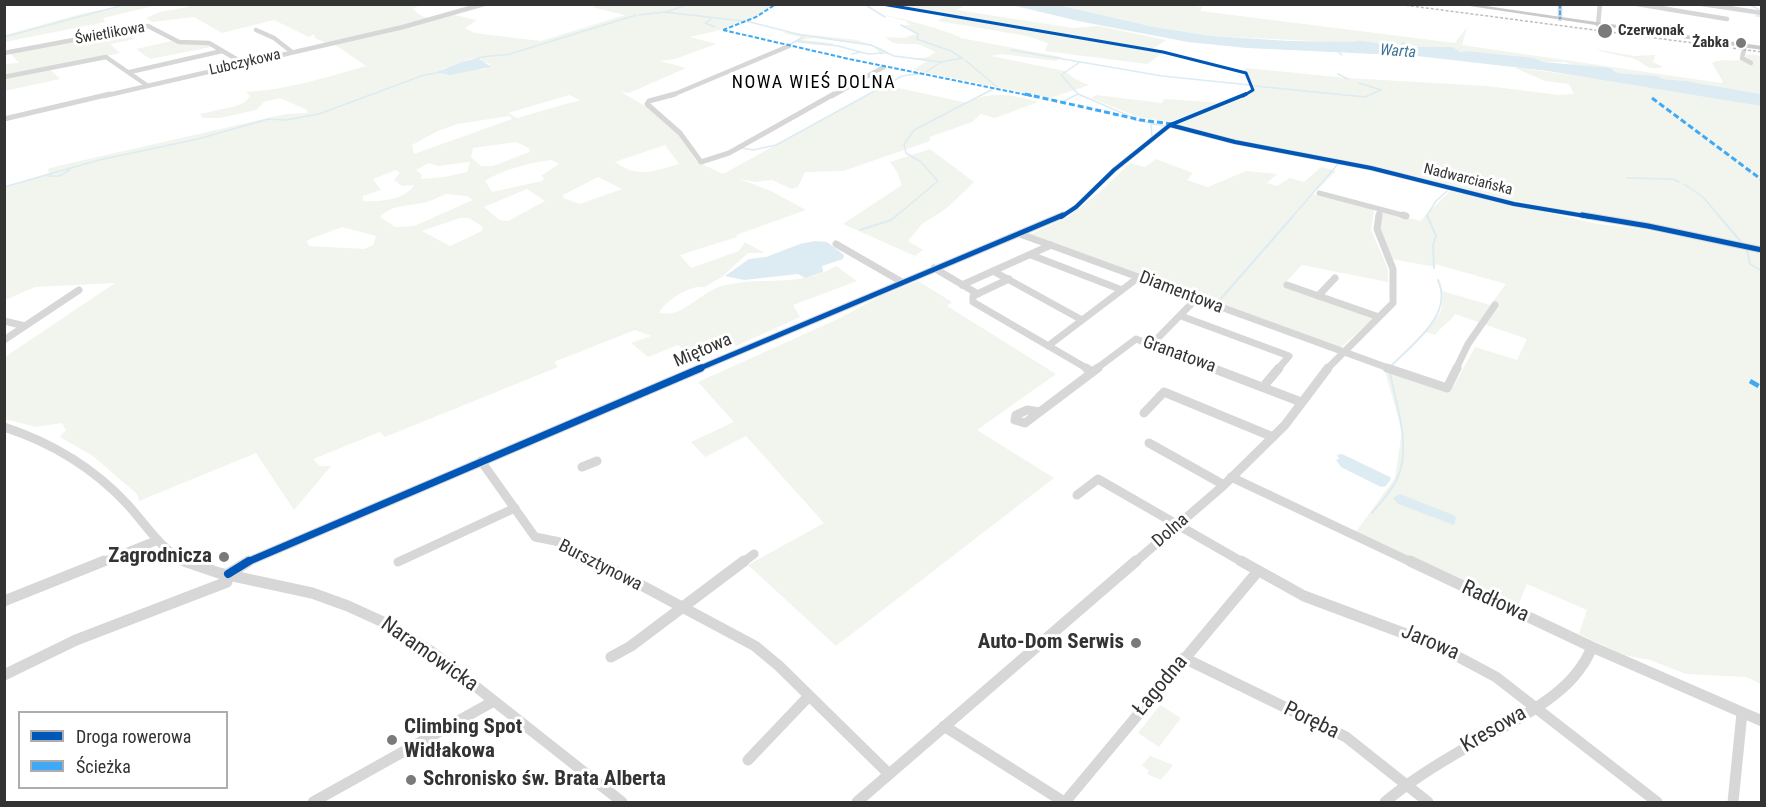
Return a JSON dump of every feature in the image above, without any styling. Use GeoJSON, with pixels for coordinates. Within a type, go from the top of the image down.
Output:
{"type":"FeatureCollection","features":[{"type":"Feature","properties":{"kind":"main road"},"geometry":{"type":"LineString","coordinates":[[1458,4],[1761,48]]}},
{"type":"Feature","properties":{"kind":"street","name":"Lubczykowa"},"geometry":{"type":"LineString","coordinates":[[4,119],[415,24],[484,4]]}},
{"type":"Feature","properties":{"kind":"street"},"geometry":{"type":"LineString","coordinates":[[1560,4],[1560,19]]}},
{"type":"Feature","properties":{"kind":"street"},"geometry":{"type":"LineString","coordinates":[[1598,25],[1600,4]]}},
{"type":"Feature","properties":{"kind":"street"},"geometry":{"type":"LineString","coordinates":[[1637,4],[1727,19]]}},
{"type":"Feature","properties":{"kind":"street"},"geometry":{"type":"LineString","coordinates":[[1702,4],[1761,14]]}},
{"type":"Feature","properties":{"kind":"street","name":"Świetlikowa"},"geometry":{"type":"LineString","coordinates":[[4,53],[148,26],[178,42],[209,43],[243,63]]}},
{"type":"Feature","properties":{"kind":"street"},"geometry":{"type":"LineString","coordinates":[[256,30],[274,38],[292,52]]}},
{"type":"Feature","properties":{"kind":"street"},"geometry":{"type":"LineString","coordinates":[[789,46],[674,95],[647,103],[680,133],[701,162],[729,153],[884,67]]}},
{"type":"Feature","properties":{"kind":"street"},"geometry":{"type":"LineString","coordinates":[[1745,46],[1743,58],[1752,63]]}},
{"type":"Feature","properties":{"kind":"street"},"geometry":{"type":"LineString","coordinates":[[130,72],[222,51]]}},
{"type":"Feature","properties":{"kind":"street"},"geometry":{"type":"LineString","coordinates":[[4,77],[106,57],[148,86]]}},
{"type":"Feature","properties":{"kind":"street","name":"Miętowa"},"geometry":{"type":"LineString","coordinates":[[4,675],[76,640],[227,578],[240,565],[1069,212],[1114,170],[1170,125]]}},
{"type":"Feature","properties":{"kind":"street","name":"Nadwarciańska"},"geometry":{"type":"LineString","coordinates":[[1170,125],[1235,142],[1371,168],[1505,202],[1657,228],[1761,250]]}},
{"type":"Feature","properties":{"kind":"street"},"geometry":{"type":"LineString","coordinates":[[1319,193],[1406,216]]}},
{"type":"Feature","properties":{"kind":"street","name":"Dolna"},"geometry":{"type":"LineString","coordinates":[[856,802],[1228,481],[1273,437],[1342,353],[1393,303],[1393,269],[1377,229],[1380,209]]}},
{"type":"Feature","properties":{"kind":"street","name":"Diamentowa"},"geometry":{"type":"LineString","coordinates":[[1020,234],[1342,353],[1447,388],[1468,344],[1495,305]]}},
{"type":"Feature","properties":{"kind":"street"},"geometry":{"type":"LineString","coordinates":[[836,244],[902,282]]}},
{"type":"Feature","properties":{"kind":"street"},"geometry":{"type":"LineString","coordinates":[[962,285],[1051,245]]}},
{"type":"Feature","properties":{"kind":"street"},"geometry":{"type":"LineString","coordinates":[[1031,255],[1122,290]]}},
{"type":"Feature","properties":{"kind":"street"},"geometry":{"type":"LineString","coordinates":[[934,268],[978,294]]}},
{"type":"Feature","properties":{"kind":"street"},"geometry":{"type":"LineString","coordinates":[[993,271],[1082,320]]}},
{"type":"Feature","properties":{"kind":"street"},"geometry":{"type":"LineString","coordinates":[[1048,346],[1139,277]]}},
{"type":"Feature","properties":{"kind":"street"},"geometry":{"type":"LineString","coordinates":[[1318,296],[1335,278]]}},
{"type":"Feature","properties":{"kind":"street"},"geometry":{"type":"LineString","coordinates":[[1009,279],[973,296],[975,303],[1091,371]]}},
{"type":"Feature","properties":{"kind":"street"},"geometry":{"type":"LineString","coordinates":[[1287,285],[1379,317]]}},
{"type":"Feature","properties":{"kind":"street"},"geometry":{"type":"LineString","coordinates":[[4,340],[79,290]]}},
{"type":"Feature","properties":{"kind":"street"},"geometry":{"type":"LineString","coordinates":[[1152,344],[1196,299]]}},
{"type":"Feature","properties":{"kind":"street"},"geometry":{"type":"LineString","coordinates":[[1181,316],[1289,356],[1263,387]]}},
{"type":"Feature","properties":{"kind":"street"},"geometry":{"type":"LineString","coordinates":[[4,321],[26,326]]}},
{"type":"Feature","properties":{"kind":"street","name":"Granatowa"},"geometry":{"type":"LineString","coordinates":[[1039,412],[1131,340],[1140,339],[1301,402]]}},
{"type":"Feature","properties":{"kind":"street"},"geometry":{"type":"LineString","coordinates":[[1144,413],[1164,392],[1273,437]]}},
{"type":"Feature","properties":{"kind":"street","name":"Naramowicka"},"geometry":{"type":"LineString","coordinates":[[4,427],[57,447],[92,469],[130,507],[169,552],[182,561],[227,578],[318,594],[367,613],[422,645],[622,802]]}},
{"type":"Feature","properties":{"kind":"street","name":"Radłowa"},"geometry":{"type":"LineString","coordinates":[[1149,443],[1592,647],[1761,721]]}},
{"type":"Feature","properties":{"kind":"street","name":"Bursztynowa"},"geometry":{"type":"LineString","coordinates":[[482,461],[535,537],[560,542],[683,606],[761,651],[890,774]]}},
{"type":"Feature","properties":{"kind":"street"},"geometry":{"type":"LineString","coordinates":[[582,467],[597,461]]}},
{"type":"Feature","properties":{"kind":"street","name":"Jarowa"},"geometry":{"type":"LineString","coordinates":[[1077,495],[1098,478],[1177,526],[1312,599],[1455,653],[1490,673],[1657,802]]}},
{"type":"Feature","properties":{"kind":"street"},"geometry":{"type":"LineString","coordinates":[[398,562],[515,508]]}},
{"type":"Feature","properties":{"kind":"street"},"geometry":{"type":"LineString","coordinates":[[4,601],[158,540]]}},
{"type":"Feature","properties":{"kind":"street"},"geometry":{"type":"LineString","coordinates":[[611,657],[631,646],[754,554]]}},
{"type":"Feature","properties":{"kind":"street","name":"Łagodna"},"geometry":{"type":"LineString","coordinates":[[1064,802],[1258,570]]}},
{"type":"Feature","properties":{"kind":"street","name":"Kresowa"},"geometry":{"type":"LineString","coordinates":[[1385,802],[1405,784],[1535,707],[1565,686],[1585,662],[1592,647]]}},
{"type":"Feature","properties":{"kind":"street","name":"Poręba"},"geometry":{"type":"LineString","coordinates":[[1184,658],[1225,682],[1333,730],[1364,750],[1428,802]]}},
{"type":"Feature","properties":{"kind":"street"},"geometry":{"type":"LineString","coordinates":[[748,760],[809,696]]}},
{"type":"Feature","properties":{"kind":"street"},"geometry":{"type":"LineString","coordinates":[[313,802],[495,701]]}},
{"type":"Feature","properties":{"kind":"street"},"geometry":{"type":"LineString","coordinates":[[1733,802],[1742,713]]}},
{"type":"Feature","properties":{"kind":"street"},"geometry":{"type":"LineString","coordinates":[[944,726],[1064,802]]}},
{"type":"Feature","properties":{"kind":"shaded area"},"geometry":{"type":"Polygon","coordinates":[[[189,4],[424,5],[413,8],[422,16],[430,18],[452,15],[477,20],[465,28],[474,33],[541,41],[625,15],[592,7],[612,4],[773,5],[753,18],[720,30],[690,37],[716,44],[675,59],[660,61],[686,68],[629,93],[621,92],[659,114],[679,135],[696,161],[723,174],[885,85],[967,103],[993,95],[1021,97],[1038,102],[995,118],[981,114],[972,122],[930,137],[930,141],[843,171],[805,172],[798,187],[792,189],[772,180],[756,182],[740,179],[771,191],[806,210],[736,235],[737,237],[680,255],[691,268],[739,251],[745,242],[764,253],[748,253],[723,276],[705,287],[692,288],[679,294],[659,313],[679,311],[722,286],[752,281],[794,280],[822,273],[836,266],[857,281],[793,305],[800,317],[736,346],[722,338],[685,351],[678,345],[648,357],[631,343],[651,336],[635,330],[554,362],[558,367],[385,437],[380,432],[313,459],[320,466],[331,466],[294,510],[256,453],[139,501],[137,494],[93,456],[60,437],[66,430],[62,423],[36,427],[5,419],[5,357],[115,283],[35,287],[5,300],[5,187],[49,173],[48,169],[58,166],[286,114],[307,113],[307,110],[280,98],[264,102],[256,110],[220,118],[203,118],[200,114],[245,102],[250,96],[246,92],[291,86],[366,66],[334,44],[328,44],[315,38],[314,34],[309,37],[274,20],[222,33],[194,17],[152,22],[146,18],[160,12],[188,7],[189,4]],[[469,59],[442,69],[444,73],[486,69],[490,64],[481,59],[469,59]],[[569,95],[508,113],[517,118],[580,100],[569,95]],[[509,116],[457,124],[412,145],[414,154],[512,119],[509,116]],[[516,142],[473,148],[471,157],[481,166],[493,166],[530,152],[529,148],[516,142]],[[665,145],[615,162],[632,170],[647,172],[679,164],[665,145]],[[552,160],[500,173],[485,181],[492,192],[542,181],[544,178],[541,176],[559,164],[552,160]],[[470,162],[438,166],[429,163],[416,170],[422,175],[421,179],[445,177],[467,172],[470,162]],[[396,170],[373,179],[381,190],[363,196],[363,201],[399,197],[414,185],[402,186],[394,180],[400,173],[396,170]],[[598,177],[563,195],[563,198],[580,204],[622,189],[598,177]],[[527,189],[484,207],[499,220],[508,221],[545,201],[527,189]],[[446,194],[425,202],[394,208],[380,217],[395,227],[414,226],[473,200],[467,196],[446,194]],[[460,218],[422,231],[450,246],[482,231],[483,227],[469,218],[460,218]],[[342,227],[307,241],[309,246],[364,249],[373,245],[376,236],[342,227]]]}},
{"type":"Feature","properties":{"kind":"shaded area"},"geometry":{"type":"Polygon","coordinates":[[[125,5],[158,5],[103,18],[105,22],[5,42],[5,35],[81,14],[125,5]]]}},
{"type":"Feature","properties":{"kind":"shaded area"},"geometry":{"type":"Polygon","coordinates":[[[890,5],[965,5],[957,10],[1073,28],[1098,26],[1166,40],[1153,49],[890,5]]]}},
{"type":"Feature","properties":{"kind":"shaded area"},"geometry":{"type":"Polygon","coordinates":[[[1058,5],[1185,5],[1203,7],[1200,11],[1455,43],[1467,27],[1462,45],[1721,83],[1723,82],[1712,63],[1742,59],[1746,57],[1746,54],[1761,56],[1761,94],[1662,79],[1657,76],[1578,67],[1565,62],[1543,62],[1466,51],[1456,52],[1452,47],[1443,49],[1412,47],[1403,42],[1404,44],[1395,45],[1211,36],[1154,27],[1058,5]]]}},
{"type":"Feature","properties":{"kind":"shaded area"},"geometry":{"type":"Polygon","coordinates":[[[947,14],[1163,53],[1147,64],[1045,51],[1048,43],[1027,36],[938,21],[947,14]]]}},
{"type":"Feature","properties":{"kind":"shaded area"},"geometry":{"type":"Polygon","coordinates":[[[884,15],[911,21],[961,38],[1061,57],[1056,61],[1002,54],[991,56],[1065,71],[1075,79],[1089,85],[1050,98],[913,70],[927,61],[914,59],[928,57],[936,52],[923,46],[890,41],[886,37],[904,38],[916,34],[901,25],[910,25],[906,21],[884,15]]]}},
{"type":"Feature","properties":{"kind":"shaded area"},"geometry":{"type":"Polygon","coordinates":[[[124,30],[135,39],[110,44],[120,53],[5,77],[4,64],[19,63],[10,53],[124,30]]]}},
{"type":"Feature","properties":{"kind":"shaded area"},"geometry":{"type":"Polygon","coordinates":[[[783,33],[857,40],[881,48],[889,54],[873,54],[880,53],[873,46],[814,38],[802,40],[833,43],[832,46],[794,43],[801,37],[783,33]]]}},
{"type":"Feature","properties":{"kind":"shaded area"},"geometry":{"type":"Polygon","coordinates":[[[172,41],[211,47],[150,59],[136,49],[172,41]]]}},
{"type":"Feature","properties":{"kind":"shaded area"},"geometry":{"type":"Polygon","coordinates":[[[1595,49],[1634,56],[1655,55],[1653,62],[1663,67],[1648,67],[1636,59],[1595,49]]]}},
{"type":"Feature","properties":{"kind":"shaded area"},"geometry":{"type":"Polygon","coordinates":[[[1246,68],[1347,78],[1487,86],[1559,95],[1574,94],[1569,84],[1545,81],[1515,68],[1521,68],[1762,106],[1761,249],[1393,176],[1173,124],[1252,92],[1254,89],[1251,81],[1243,71],[1246,68]]]}},
{"type":"Feature","properties":{"kind":"shaded area"},"geometry":{"type":"Polygon","coordinates":[[[50,69],[60,79],[5,91],[4,78],[50,69]]]}},
{"type":"Feature","properties":{"kind":"shaded area"},"geometry":{"type":"Polygon","coordinates":[[[1096,95],[1162,103],[1164,99],[1223,103],[1169,122],[1138,117],[1091,98],[1096,95]]]}},
{"type":"Feature","properties":{"kind":"shaded area"},"geometry":{"type":"Polygon","coordinates":[[[930,149],[974,182],[947,208],[922,224],[908,241],[923,250],[915,256],[843,224],[902,185],[890,162],[930,149]]]}},
{"type":"Feature","properties":{"kind":"shaded area"},"geometry":{"type":"Polygon","coordinates":[[[1156,159],[1193,173],[1187,180],[1208,187],[1246,171],[1277,174],[1267,183],[1277,186],[1290,178],[1304,182],[1321,167],[1336,171],[1313,194],[1372,209],[1374,212],[1371,230],[1388,269],[1388,282],[1302,265],[1284,284],[1375,317],[1339,349],[1029,235],[1066,218],[1101,191],[1130,163],[1145,167],[1156,159]]]}},
{"type":"Feature","properties":{"kind":"shaded area"},"geometry":{"type":"Polygon","coordinates":[[[1450,191],[1598,224],[1642,229],[1761,253],[1761,684],[1746,677],[1686,674],[1650,660],[1624,655],[1579,634],[1587,610],[1527,584],[1517,608],[1355,533],[1395,478],[1402,431],[1385,371],[1439,389],[1453,387],[1475,347],[1517,360],[1527,339],[1455,314],[1435,335],[1425,332],[1440,314],[1442,291],[1490,305],[1506,284],[1435,264],[1436,267],[1391,259],[1383,242],[1379,224],[1383,211],[1420,221],[1450,191]]]}},
{"type":"Feature","properties":{"kind":"shaded area"},"geometry":{"type":"Polygon","coordinates":[[[918,281],[952,302],[947,306],[1056,374],[977,430],[1054,478],[836,646],[748,565],[824,523],[746,436],[705,457],[691,442],[734,422],[698,382],[838,319],[881,296],[918,281]]]}},
{"type":"Feature","properties":{"kind":"shaded area"},"geometry":{"type":"Polygon","coordinates":[[[1160,705],[1181,718],[1159,747],[1138,733],[1160,705]]]}},
{"type":"Feature","properties":{"kind":"shaded area"},"geometry":{"type":"Polygon","coordinates":[[[1150,756],[1173,765],[1161,780],[1147,774],[1149,771],[1142,765],[1150,756]]]}},
{"type":"Feature","properties":{"kind":"water","name":"Warta"},"geometry":{"type":"Polygon","coordinates":[[[1012,5],[1058,5],[1154,27],[1211,36],[1289,41],[1361,41],[1389,45],[1403,42],[1412,47],[1452,47],[1460,52],[1610,68],[1618,73],[1657,76],[1662,79],[1761,94],[1761,106],[1548,71],[1417,56],[1247,48],[1188,42],[1078,21],[1012,5]]]}},
{"type":"Feature","properties":{"kind":"water"},"geometry":{"type":"Polygon","coordinates":[[[478,58],[491,67],[450,75],[437,72],[461,62],[478,58]]]}},
{"type":"Feature","properties":{"kind":"water"},"geometry":{"type":"Polygon","coordinates":[[[815,241],[827,242],[844,255],[843,259],[822,266],[823,272],[805,278],[798,274],[744,280],[725,276],[749,259],[766,257],[800,244],[815,241]]]}},
{"type":"Feature","properties":{"kind":"water"},"geometry":{"type":"Polygon","coordinates":[[[1342,454],[1391,479],[1386,486],[1381,487],[1341,467],[1336,460],[1339,459],[1337,455],[1342,454]]]}},
{"type":"Feature","properties":{"kind":"water"},"geometry":{"type":"Polygon","coordinates":[[[1400,494],[1453,515],[1456,517],[1454,525],[1398,504],[1393,498],[1400,494]]]}},
{"type":"Feature","properties":{"kind":"waterway"},"geometry":{"type":"LineString","coordinates":[[4,37],[127,4]]}},
{"type":"Feature","properties":{"kind":"waterway"},"geometry":{"type":"LineString","coordinates":[[666,12],[689,4]]}},
{"type":"Feature","properties":{"kind":"waterway"},"geometry":{"type":"LineString","coordinates":[[864,4],[885,17]]}},
{"type":"Feature","properties":{"kind":"waterway"},"geometry":{"type":"LineString","coordinates":[[1748,4],[1762,11]]}},
{"type":"Feature","properties":{"kind":"waterway"},"geometry":{"type":"LineString","coordinates":[[639,15],[664,12],[743,21]]}},
{"type":"Feature","properties":{"kind":"waterway"},"geometry":{"type":"LineString","coordinates":[[478,58],[510,54],[636,15]]}},
{"type":"Feature","properties":{"kind":"waterway"},"geometry":{"type":"LineString","coordinates":[[1756,16],[1762,16]]}},
{"type":"Feature","properties":{"kind":"waterway"},"geometry":{"type":"LineString","coordinates":[[711,19],[705,23],[715,27]]}},
{"type":"Feature","properties":{"kind":"waterway"},"geometry":{"type":"LineString","coordinates":[[746,21],[801,35],[871,45],[894,56],[941,62]]}},
{"type":"Feature","properties":{"kind":"waterway"},"geometry":{"type":"LineString","coordinates":[[901,25],[918,34],[917,39],[951,51],[962,58]]}},
{"type":"Feature","properties":{"kind":"waterway"},"geometry":{"type":"LineString","coordinates":[[789,45],[803,37]]}},
{"type":"Feature","properties":{"kind":"waterway"},"geometry":{"type":"LineString","coordinates":[[798,41],[838,46],[861,52]]}},
{"type":"Feature","properties":{"kind":"waterway"},"geometry":{"type":"LineString","coordinates":[[1011,50],[1162,76],[1250,85]]}},
{"type":"Feature","properties":{"kind":"waterway"},"geometry":{"type":"LineString","coordinates":[[852,54],[861,52]]}},
{"type":"Feature","properties":{"kind":"waterway"},"geometry":{"type":"LineString","coordinates":[[861,52],[883,53]]}},
{"type":"Feature","properties":{"kind":"waterway"},"geometry":{"type":"LineString","coordinates":[[1338,52],[1342,55]]}},
{"type":"Feature","properties":{"kind":"waterway"},"geometry":{"type":"LineString","coordinates":[[941,62],[963,58]]}},
{"type":"Feature","properties":{"kind":"waterway"},"geometry":{"type":"LineString","coordinates":[[965,60],[997,87]]}},
{"type":"Feature","properties":{"kind":"waterway"},"geometry":{"type":"LineString","coordinates":[[926,72],[941,62]]}},
{"type":"Feature","properties":{"kind":"waterway"},"geometry":{"type":"LineString","coordinates":[[1078,94],[1061,75],[1080,62]]}},
{"type":"Feature","properties":{"kind":"waterway"},"geometry":{"type":"LineString","coordinates":[[4,187],[99,160],[198,139],[268,119],[286,120],[319,114],[424,75],[442,72]]}},
{"type":"Feature","properties":{"kind":"waterway"},"geometry":{"type":"LineString","coordinates":[[742,148],[753,150],[776,145],[902,76],[924,73]]}},
{"type":"Feature","properties":{"kind":"waterway"},"geometry":{"type":"LineString","coordinates":[[1338,74],[1348,79]]}},
{"type":"Feature","properties":{"kind":"waterway"},"geometry":{"type":"LineString","coordinates":[[1255,86],[1365,97],[1381,90],[1359,83]]}},
{"type":"Feature","properties":{"kind":"waterway"},"geometry":{"type":"LineString","coordinates":[[895,217],[938,181],[921,162],[906,153],[904,144],[914,130],[995,88]]}},
{"type":"Feature","properties":{"kind":"waterway"},"geometry":{"type":"LineString","coordinates":[[1064,101],[1078,94]]}},
{"type":"Feature","properties":{"kind":"waterway"},"geometry":{"type":"LineString","coordinates":[[1078,94],[1134,118]]}},
{"type":"Feature","properties":{"kind":"waterway"},"geometry":{"type":"LineString","coordinates":[[1135,120],[1151,123]]}},
{"type":"Feature","properties":{"kind":"waterway"},"geometry":{"type":"LineString","coordinates":[[1151,123],[1165,126]]}},
{"type":"Feature","properties":{"kind":"waterway"},"geometry":{"type":"LineString","coordinates":[[1151,123],[1152,137]]}},
{"type":"Feature","properties":{"kind":"waterway"},"geometry":{"type":"LineString","coordinates":[[1292,217],[1338,164]]}},
{"type":"Feature","properties":{"kind":"waterway"},"geometry":{"type":"LineString","coordinates":[[48,176],[59,176],[70,170]]}},
{"type":"Feature","properties":{"kind":"waterway"},"geometry":{"type":"LineString","coordinates":[[1627,178],[1672,179],[1679,182]]}},
{"type":"Feature","properties":{"kind":"waterway"},"geometry":{"type":"LineString","coordinates":[[1684,184],[1703,197],[1720,217]]}},
{"type":"Feature","properties":{"kind":"waterway"},"geometry":{"type":"LineString","coordinates":[[1427,215],[1436,201],[1447,191]]}},
{"type":"Feature","properties":{"kind":"waterway"},"geometry":{"type":"LineString","coordinates":[[860,230],[891,220],[897,215]]}},
{"type":"Feature","properties":{"kind":"waterway"},"geometry":{"type":"LineString","coordinates":[[1218,302],[1294,215]]}},
{"type":"Feature","properties":{"kind":"waterway"},"geometry":{"type":"LineString","coordinates":[[1427,215],[1436,236],[1433,245],[1434,268]]}},
{"type":"Feature","properties":{"kind":"waterway"},"geometry":{"type":"LineString","coordinates":[[1718,215],[1743,244]]}},
{"type":"Feature","properties":{"kind":"waterway"},"geometry":{"type":"LineString","coordinates":[[1747,249],[1750,264],[1762,271]]}},
{"type":"Feature","properties":{"kind":"waterway"},"geometry":{"type":"LineString","coordinates":[[1391,366],[1420,338],[1436,317],[1441,293],[1438,280]]}},
{"type":"Feature","properties":{"kind":"waterway"},"geometry":{"type":"LineString","coordinates":[[1372,513],[1395,484],[1403,454],[1401,426],[1390,373]]}},
{"type":"Feature","properties":{"kind":"railway"},"geometry":{"type":"LineString","coordinates":[[1396,4],[1762,52]]}},
{"type":"Feature","properties":{"kind":"marked path"},"geometry":{"type":"LineString","coordinates":[[723,30],[756,17],[776,4]]}},
{"type":"Feature","properties":{"kind":"marked path"},"geometry":{"type":"LineString","coordinates":[[1560,4],[1560,19]]}},
{"type":"Feature","properties":{"kind":"marked path"},"geometry":{"type":"LineString","coordinates":[[723,30],[849,59],[927,73],[1141,120],[1172,124]]}},
{"type":"Feature","properties":{"kind":"marked path"},"geometry":{"type":"LineString","coordinates":[[1652,98],[1762,180]]}},
{"type":"Feature","properties":{"kind":"marked path"},"geometry":{"type":"LineString","coordinates":[[1750,381],[1762,388]]}},
{"type":"Feature","properties":{"kind":"cycle path"},"geometry":{"type":"LineString","coordinates":[[228,574],[240,565],[342,521],[1062,216],[1076,207],[1114,170],[1170,125],[1253,90],[1246,73],[1163,52],[882,4]]}},
{"type":"Feature","properties":{"kind":"cycle path"},"geometry":{"type":"LineString","coordinates":[[1170,125],[1235,142],[1371,168],[1514,204],[1648,226],[1762,250]]}},
{"type":"Feature","properties":{"kind":"place","name":"Czerwonak"},"geometry":{"type":"Point","coordinates":[1605,31]}},
{"type":"Feature","properties":{"kind":"place","name":"Żabka"},"geometry":{"type":"Point","coordinates":[1741,43]}},
{"type":"Feature","properties":{"kind":"place","name":"Zagrodnicza"},"geometry":{"type":"Point","coordinates":[224,557]}},
{"type":"Feature","properties":{"kind":"place","name":"Auto-Dom Serwis"},"geometry":{"type":"Point","coordinates":[1136,643]}},
{"type":"Feature","properties":{"kind":"place","name":"Climbing Spot Widłakowa"},"geometry":{"type":"Point","coordinates":[392,740]}},
{"type":"Feature","properties":{"kind":"place","name":"Schronisko św. Brata Alberta"},"geometry":{"type":"Point","coordinates":[411,780]}},
{"type":"Feature","properties":{"kind":"district","name":"NOWA WIEŚ DOLNA"},"geometry":{"type":"Point","coordinates":[814,83]}}]}
